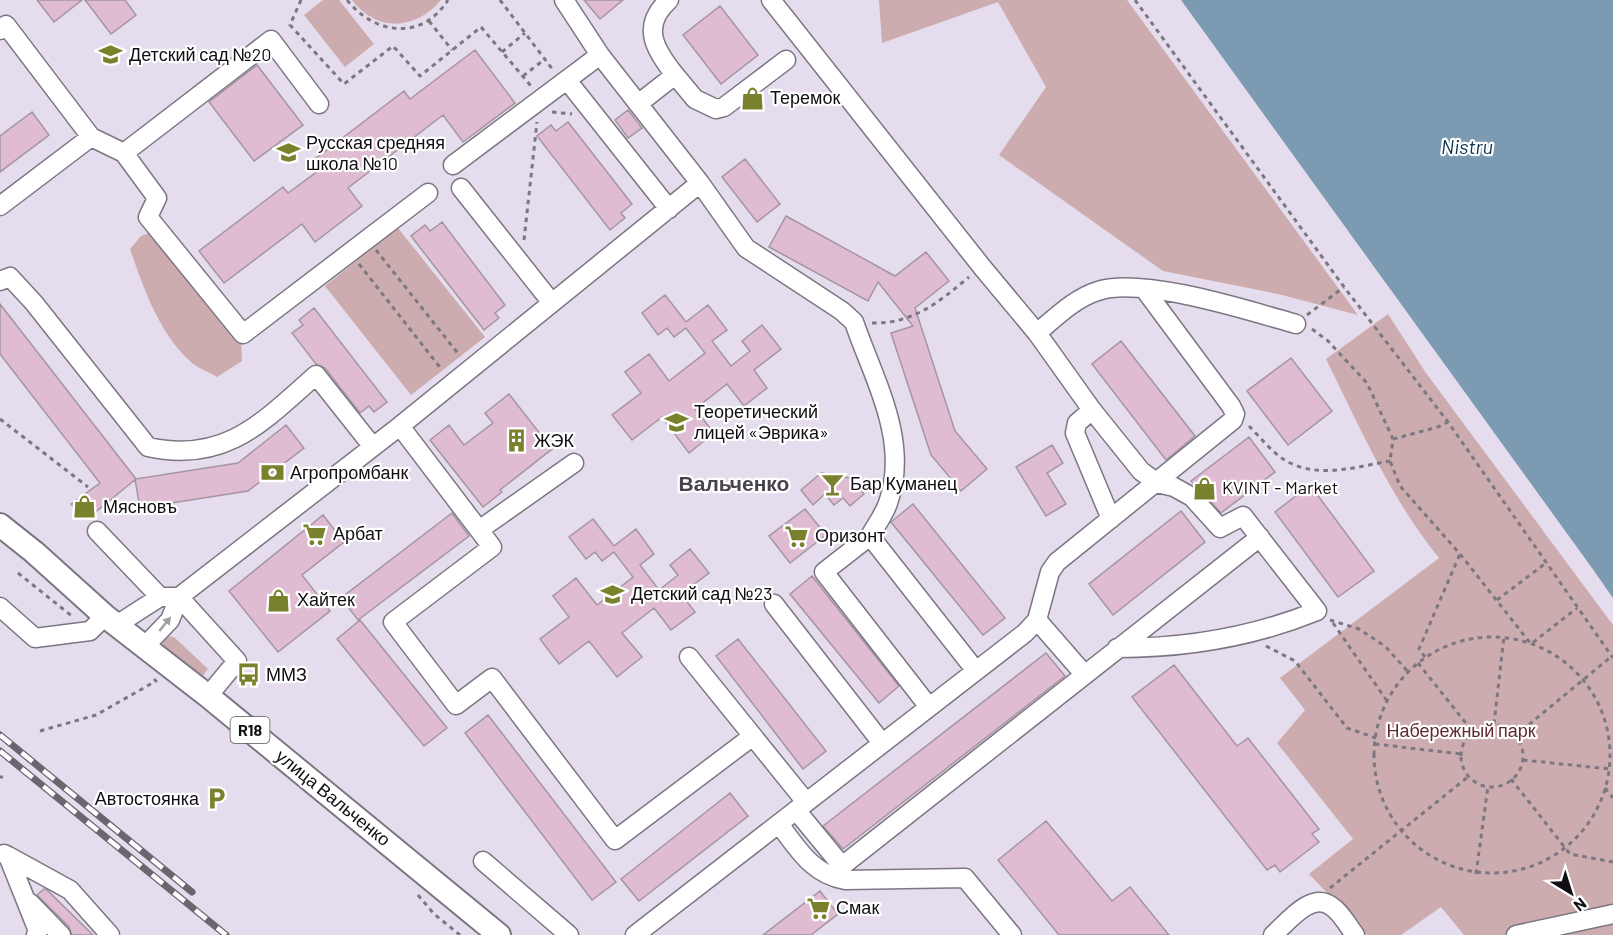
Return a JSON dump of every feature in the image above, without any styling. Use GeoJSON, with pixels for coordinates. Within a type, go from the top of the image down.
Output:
{"type":"FeatureCollection","features":[{"type":"Feature","properties":{"kind":"main road","name":"улица Вальченко"},"geometry":{"type":"LineString","coordinates":[[0,525],[34,552],[104,623],[145,646],[499,935]]}},
{"type":"Feature","properties":{"kind":"street"},"geometry":{"type":"LineString","coordinates":[[564,0],[600,55],[700,183],[746,248],[842,311],[854,322],[892,429],[897,451],[895,480],[888,505],[870,536],[824,572],[929,707]]}},
{"type":"Feature","properties":{"kind":"street"},"geometry":{"type":"LineString","coordinates":[[669,0],[661,8],[652,29],[657,52],[695,99],[716,109],[724,107],[786,60]]}},
{"type":"Feature","properties":{"kind":"street"},"geometry":{"type":"LineString","coordinates":[[771,0],[1037,333],[1092,410],[1141,471],[1156,483],[1174,487],[1192,497],[1220,528],[1243,516],[1324,616],[1170,648],[1117,648]]}},
{"type":"Feature","properties":{"kind":"street"},"geometry":{"type":"LineString","coordinates":[[0,30],[6,25],[91,137],[124,153],[156,198],[148,217],[243,334],[428,193]]}},
{"type":"Feature","properties":{"kind":"street"},"geometry":{"type":"LineString","coordinates":[[124,153],[272,40],[319,104]]}},
{"type":"Feature","properties":{"kind":"street"},"geometry":{"type":"LineString","coordinates":[[453,165],[543,107],[600,55]]}},
{"type":"Feature","properties":{"kind":"street"},"geometry":{"type":"LineString","coordinates":[[638,104],[675,75]]}},
{"type":"Feature","properties":{"kind":"street"},"geometry":{"type":"LineString","coordinates":[[568,86],[669,209]]}},
{"type":"Feature","properties":{"kind":"street"},"geometry":{"type":"LineString","coordinates":[[0,206],[91,137]]}},
{"type":"Feature","properties":{"kind":"street"},"geometry":{"type":"LineString","coordinates":[[145,646],[170,620],[179,597],[400,426],[700,183]]}},
{"type":"Feature","properties":{"kind":"street"},"geometry":{"type":"LineString","coordinates":[[461,188],[552,303]]}},
{"type":"Feature","properties":{"kind":"street"},"geometry":{"type":"LineString","coordinates":[[0,281],[10,277],[34,303],[148,447],[174,453],[204,449],[252,431],[316,375],[373,447]]}},
{"type":"Feature","properties":{"kind":"street"},"geometry":{"type":"LineString","coordinates":[[1037,333],[1066,309],[1097,291],[1112,287],[1207,300],[1296,324]]}},
{"type":"Feature","properties":{"kind":"street"},"geometry":{"type":"LineString","coordinates":[[635,935],[1025,633],[1037,620],[1050,572],[1057,562],[1228,425],[1235,414],[1145,290]]}},
{"type":"Feature","properties":{"kind":"street"},"geometry":{"type":"LineString","coordinates":[[1092,410],[1077,423],[1075,433],[1112,519]]}},
{"type":"Feature","properties":{"kind":"street"},"geometry":{"type":"LineString","coordinates":[[400,426],[492,547],[393,622],[456,705],[492,678],[615,840],[753,736]]}},
{"type":"Feature","properties":{"kind":"street"},"geometry":{"type":"LineString","coordinates":[[479,530],[574,463]]}},
{"type":"Feature","properties":{"kind":"street"},"geometry":{"type":"LineString","coordinates":[[97,531],[160,597]]}},
{"type":"Feature","properties":{"kind":"street"},"geometry":{"type":"LineString","coordinates":[[870,536],[976,670]]}},
{"type":"Feature","properties":{"kind":"street"},"geometry":{"type":"LineString","coordinates":[[689,657],[753,736],[842,866],[1260,537]]}},
{"type":"Feature","properties":{"kind":"street"},"geometry":{"type":"LineString","coordinates":[[0,607],[35,638],[104,623],[160,597],[179,597],[237,661],[208,696]]}},
{"type":"Feature","properties":{"kind":"street"},"geometry":{"type":"LineString","coordinates":[[774,604],[882,743]]}},
{"type":"Feature","properties":{"kind":"street"},"geometry":{"type":"LineString","coordinates":[[1037,620],[1084,675]]}},
{"type":"Feature","properties":{"kind":"street"},"geometry":{"type":"LineString","coordinates":[[778,824],[810,862],[827,877],[845,880],[965,878],[1012,935]]}},
{"type":"Feature","properties":{"kind":"street"},"geometry":{"type":"LineString","coordinates":[[4,854],[38,931],[36,935]]}},
{"type":"Feature","properties":{"kind":"street"},"geometry":{"type":"LineString","coordinates":[[4,854],[70,890],[110,935]]}},
{"type":"Feature","properties":{"kind":"street"},"geometry":{"type":"LineString","coordinates":[[483,861],[569,935]]}},
{"type":"Feature","properties":{"kind":"street"},"geometry":{"type":"LineString","coordinates":[[24,897],[62,935]]}},
{"type":"Feature","properties":{"kind":"street"},"geometry":{"type":"LineString","coordinates":[[1273,935],[1306,906],[1320,902],[1331,905],[1355,935]]}},
{"type":"Feature","properties":{"kind":"street"},"geometry":{"type":"LineString","coordinates":[[1516,935],[1613,914]]}},
{"type":"Feature","properties":{"kind":"path"},"geometry":{"type":"LineString","coordinates":[[301,0],[290,25],[344,84],[393,46],[420,76],[480,27],[523,76],[543,107],[522,264]]}},
{"type":"Feature","properties":{"kind":"path"},"geometry":{"type":"LineString","coordinates":[[347,0],[357,12],[388,29],[406,28],[429,21],[448,0]]}},
{"type":"Feature","properties":{"kind":"path"},"geometry":{"type":"LineString","coordinates":[[500,0],[568,86]]}},
{"type":"Feature","properties":{"kind":"path"},"geometry":{"type":"LineString","coordinates":[[1135,0],[1344,287],[1448,422],[1612,657],[1515,736]]}},
{"type":"Feature","properties":{"kind":"path"},"geometry":{"type":"LineString","coordinates":[[429,21],[452,50]]}},
{"type":"Feature","properties":{"kind":"path"},"geometry":{"type":"LineString","coordinates":[[502,52],[525,33]]}},
{"type":"Feature","properties":{"kind":"path"},"geometry":{"type":"LineString","coordinates":[[523,76],[545,59]]}},
{"type":"Feature","properties":{"kind":"path"},"geometry":{"type":"LineString","coordinates":[[543,107],[594,116]]}},
{"type":"Feature","properties":{"kind":"path"},"geometry":{"type":"LineString","coordinates":[[374,247],[470,369]]}},
{"type":"Feature","properties":{"kind":"path"},"geometry":{"type":"LineString","coordinates":[[356,261],[452,383]]}},
{"type":"Feature","properties":{"kind":"path"},"geometry":{"type":"LineString","coordinates":[[854,322],[885,323],[917,316],[982,267]]}},
{"type":"Feature","properties":{"kind":"path"},"geometry":{"type":"LineString","coordinates":[[1296,324],[1344,287]]}},
{"type":"Feature","properties":{"kind":"path"},"geometry":{"type":"LineString","coordinates":[[1296,324],[1311,329],[1328,341],[1367,382],[1393,439],[1390,461],[1400,486],[1460,554],[1532,644]]}},
{"type":"Feature","properties":{"kind":"path"},"geometry":{"type":"LineString","coordinates":[[1235,414],[1283,459],[1307,469],[1333,471],[1390,461]]}},
{"type":"Feature","properties":{"kind":"path"},"geometry":{"type":"LineString","coordinates":[[0,419],[88,487]]}},
{"type":"Feature","properties":{"kind":"path"},"geometry":{"type":"LineString","coordinates":[[1393,439],[1438,428],[1448,422]]}},
{"type":"Feature","properties":{"kind":"path"},"geometry":{"type":"LineString","coordinates":[[1425,657],[1419,649],[1460,554]]}},
{"type":"Feature","properties":{"kind":"path"},"geometry":{"type":"LineString","coordinates":[[1497,601],[1546,563]]}},
{"type":"Feature","properties":{"kind":"path"},"geometry":{"type":"LineString","coordinates":[[18,573],[104,623]]}},
{"type":"Feature","properties":{"kind":"path"},"geometry":{"type":"LineString","coordinates":[[1532,644],[1577,608]]}},
{"type":"Feature","properties":{"kind":"path"},"geometry":{"type":"LineString","coordinates":[[1324,616],[1359,629],[1386,647],[1409,673]]}},
{"type":"Feature","properties":{"kind":"path"},"geometry":{"type":"LineString","coordinates":[[1324,616],[1388,702]]}},
{"type":"Feature","properties":{"kind":"path"},"geometry":{"type":"LineString","coordinates":[[1248,633],[1295,662],[1347,728],[1376,738]]}},
{"type":"Feature","properties":{"kind":"path"},"geometry":{"type":"LineString","coordinates":[[1494,725],[1504,636]]}},
{"type":"Feature","properties":{"kind":"path"},"geometry":{"type":"LineString","coordinates":[[1504,636],[1532,644],[1572,666],[1596,696],[1609,731],[1611,769],[1601,805],[1585,829],[1549,860],[1514,873],[1476,874],[1437,861],[1401,831],[1382,802],[1373,763],[1378,722],[1396,685],[1425,657],[1462,640],[1504,636]]}},
{"type":"Feature","properties":{"kind":"path"},"geometry":{"type":"LineString","coordinates":[[1418,663],[1473,732]]}},
{"type":"Feature","properties":{"kind":"path"},"geometry":{"type":"LineString","coordinates":[[40,731],[96,715],[156,681],[147,674]]}},
{"type":"Feature","properties":{"kind":"path"},"geometry":{"type":"LineString","coordinates":[[1494,725],[1504,728],[1515,736],[1522,750],[1522,760],[1520,769],[1511,779],[1497,786],[1488,786],[1469,776],[1464,768],[1461,754],[1467,737],[1473,732],[1494,725]]}},
{"type":"Feature","properties":{"kind":"path"},"geometry":{"type":"LineString","coordinates":[[1375,744],[1461,754]]}},
{"type":"Feature","properties":{"kind":"path"},"geometry":{"type":"LineString","coordinates":[[1522,760],[1611,769]]}},
{"type":"Feature","properties":{"kind":"path"},"geometry":{"type":"LineString","coordinates":[[1320,902],[1335,882],[1469,776]]}},
{"type":"Feature","properties":{"kind":"path"},"geometry":{"type":"LineString","coordinates":[[1511,779],[1570,854],[1613,862]]}},
{"type":"Feature","properties":{"kind":"path"},"geometry":{"type":"LineString","coordinates":[[1476,874],[1488,786]]}},
{"type":"Feature","properties":{"kind":"path"},"geometry":{"type":"LineString","coordinates":[[1605,788],[1613,798]]}},
{"type":"Feature","properties":{"kind":"path"},"geometry":{"type":"LineString","coordinates":[[415,892],[434,914],[460,935]]}},
{"type":"Feature","properties":{"kind":"green space"},"geometry":{"type":"Polygon","coordinates":[[[323,0],[339,0],[374,44],[345,67],[304,15],[323,0]]]}},
{"type":"Feature","properties":{"kind":"green space"},"geometry":{"type":"Polygon","coordinates":[[[352,0],[441,0],[420,17],[396,24],[373,18],[362,11],[352,0]]]}},
{"type":"Feature","properties":{"kind":"green space"},"geometry":{"type":"Polygon","coordinates":[[[879,0],[1127,0],[1358,315],[1278,294],[1163,271],[999,155],[1046,87],[998,2],[882,43],[879,0]]]}},
{"type":"Feature","properties":{"kind":"green space"},"geometry":{"type":"Polygon","coordinates":[[[398,228],[485,337],[411,395],[325,286],[398,228]]]}},
{"type":"Feature","properties":{"kind":"green space"},"geometry":{"type":"Polygon","coordinates":[[[157,230],[241,337],[242,361],[217,377],[195,365],[180,351],[170,339],[147,295],[130,249],[141,236],[157,230]]]}},
{"type":"Feature","properties":{"kind":"green space","name":"Набережный парк"},"geometry":{"type":"Polygon","coordinates":[[[1388,314],[1426,373],[1613,625],[1613,935],[1464,935],[1441,907],[1401,935],[1367,935],[1309,874],[1353,839],[1277,743],[1305,710],[1280,678],[1439,558],[1391,487],[1326,359],[1388,314]]]}},
{"type":"Feature","properties":{"kind":"green space"},"geometry":{"type":"Polygon","coordinates":[[[167,636],[174,637],[208,669],[201,678],[164,647],[162,641],[167,636]]]}},
{"type":"Feature","properties":{"kind":"water","name":"Nistru"},"geometry":{"type":"Polygon","coordinates":[[[1181,0],[1613,0],[1613,598],[1592,568],[1181,0]]]}},
{"type":"Feature","properties":{"kind":"building"},"geometry":{"type":"Polygon","coordinates":[[[37,0],[82,0],[54,22],[37,0]]]}},
{"type":"Feature","properties":{"kind":"building"},"geometry":{"type":"Polygon","coordinates":[[[85,0],[125,0],[136,15],[111,34],[85,0]]]}},
{"type":"Feature","properties":{"kind":"building"},"geometry":{"type":"Polygon","coordinates":[[[584,0],[623,0],[600,19],[584,0]]]}},
{"type":"Feature","properties":{"kind":"building"},"geometry":{"type":"Polygon","coordinates":[[[720,6],[758,55],[721,84],[683,35],[720,6]]]}},
{"type":"Feature","properties":{"kind":"building"},"geometry":{"type":"Polygon","coordinates":[[[475,50],[515,103],[463,142],[443,115],[348,188],[362,206],[315,242],[302,224],[224,283],[199,251],[283,187],[288,193],[322,168],[315,159],[404,91],[410,99],[475,50]]]}},
{"type":"Feature","properties":{"kind":"building"},"geometry":{"type":"Polygon","coordinates":[[[257,65],[303,125],[254,161],[209,102],[257,65]]]}},
{"type":"Feature","properties":{"kind":"building"},"geometry":{"type":"Polygon","coordinates":[[[628,110],[642,128],[628,138],[615,120],[628,110]]]}},
{"type":"Feature","properties":{"kind":"building"},"geometry":{"type":"Polygon","coordinates":[[[32,112],[49,135],[0,172],[0,136],[32,112]]]}},
{"type":"Feature","properties":{"kind":"building"},"geometry":{"type":"Polygon","coordinates":[[[568,122],[632,204],[621,213],[625,218],[610,230],[537,136],[551,125],[556,131],[568,122]]]}},
{"type":"Feature","properties":{"kind":"building"},"geometry":{"type":"Polygon","coordinates":[[[745,159],[780,204],[757,222],[722,177],[745,159]]]}},
{"type":"Feature","properties":{"kind":"building"},"geometry":{"type":"Polygon","coordinates":[[[786,216],[895,276],[926,252],[949,281],[915,308],[955,431],[987,469],[961,491],[931,455],[891,333],[913,326],[878,282],[868,301],[769,247],[786,216]]]}},
{"type":"Feature","properties":{"kind":"building"},"geometry":{"type":"Polygon","coordinates":[[[442,222],[505,305],[495,313],[499,318],[484,330],[411,236],[425,225],[430,231],[442,222]]]}},
{"type":"Feature","properties":{"kind":"building"},"geometry":{"type":"Polygon","coordinates":[[[665,295],[686,322],[708,305],[727,330],[712,341],[731,366],[750,351],[742,341],[762,325],[781,349],[754,370],[767,388],[744,406],[727,384],[695,409],[714,433],[689,453],[662,417],[632,440],[612,415],[641,393],[625,372],[649,354],[669,381],[705,353],[686,328],[674,337],[667,328],[658,335],[642,313],[665,295]]]}},
{"type":"Feature","properties":{"kind":"building"},"geometry":{"type":"Polygon","coordinates":[[[0,304],[136,479],[87,519],[71,504],[100,483],[0,354],[0,304]]]}},
{"type":"Feature","properties":{"kind":"building"},"geometry":{"type":"Polygon","coordinates":[[[314,308],[387,402],[374,412],[369,406],[360,413],[325,368],[316,364],[292,333],[303,325],[299,320],[314,308]]]}},
{"type":"Feature","properties":{"kind":"building"},"geometry":{"type":"Polygon","coordinates":[[[1121,341],[1195,436],[1166,460],[1092,364],[1121,341]]]}},
{"type":"Feature","properties":{"kind":"building"},"geometry":{"type":"Polygon","coordinates":[[[1291,358],[1332,411],[1288,445],[1247,391],[1291,358]]]}},
{"type":"Feature","properties":{"kind":"building"},"geometry":{"type":"Polygon","coordinates":[[[509,394],[552,449],[500,490],[502,492],[483,507],[430,440],[449,425],[464,445],[493,423],[485,413],[509,394]]]}},
{"type":"Feature","properties":{"kind":"building"},"geometry":{"type":"Polygon","coordinates":[[[286,425],[304,448],[248,491],[140,508],[135,479],[238,463],[286,425]]]}},
{"type":"Feature","properties":{"kind":"building"},"geometry":{"type":"Polygon","coordinates":[[[1249,437],[1275,472],[1221,513],[1191,481],[1249,437]]]}},
{"type":"Feature","properties":{"kind":"building"},"geometry":{"type":"Polygon","coordinates":[[[1052,445],[1063,463],[1047,473],[1066,504],[1046,516],[1016,467],[1052,445]]]}},
{"type":"Feature","properties":{"kind":"building","name":"Бар Куманец"},"geometry":{"type":"Polygon","coordinates":[[[821,473],[851,478],[864,494],[850,506],[843,498],[834,505],[825,494],[813,505],[801,490],[821,473]]]}},
{"type":"Feature","properties":{"kind":"building"},"geometry":{"type":"Polygon","coordinates":[[[1310,485],[1374,571],[1338,597],[1275,512],[1310,485]]]}},
{"type":"Feature","properties":{"kind":"building"},"geometry":{"type":"Polygon","coordinates":[[[913,504],[1005,618],[983,635],[891,522],[913,504]]]}},
{"type":"Feature","properties":{"kind":"building","name":"Оризонт"},"geometry":{"type":"Polygon","coordinates":[[[805,509],[826,535],[790,563],[769,536],[805,509]]]}},
{"type":"Feature","properties":{"kind":"building"},"geometry":{"type":"Polygon","coordinates":[[[1181,511],[1205,542],[1113,615],[1089,584],[1181,511]]]}},
{"type":"Feature","properties":{"kind":"building"},"geometry":{"type":"Polygon","coordinates":[[[452,513],[469,536],[358,620],[341,598],[452,513]]]}},
{"type":"Feature","properties":{"kind":"building","name":"Хайтек"},"geometry":{"type":"Polygon","coordinates":[[[323,515],[344,542],[302,575],[330,611],[278,652],[229,591],[323,515]]]}},
{"type":"Feature","properties":{"kind":"building"},"geometry":{"type":"Polygon","coordinates":[[[593,519],[614,546],[636,529],[654,554],[640,565],[659,590],[678,575],[670,565],[690,549],[709,573],[681,594],[695,612],[671,630],[654,608],[622,633],[642,657],[617,677],[589,641],[559,664],[540,639],[569,617],[553,596],[576,578],[597,605],[633,577],[614,552],[602,561],[595,552],[586,559],[569,537],[593,519]]]}},
{"type":"Feature","properties":{"kind":"building"},"geometry":{"type":"Polygon","coordinates":[[[812,576],[899,686],[879,703],[790,594],[812,576]]]}},
{"type":"Feature","properties":{"kind":"building"},"geometry":{"type":"Polygon","coordinates":[[[360,620],[447,728],[424,746],[337,639],[360,620]]]}},
{"type":"Feature","properties":{"kind":"building"},"geometry":{"type":"Polygon","coordinates":[[[738,639],[826,751],[803,769],[716,656],[738,639]]]}},
{"type":"Feature","properties":{"kind":"building"},"geometry":{"type":"Polygon","coordinates":[[[1046,653],[1065,676],[843,849],[823,826],[1046,653]]]}},
{"type":"Feature","properties":{"kind":"building"},"geometry":{"type":"Polygon","coordinates":[[[1174,665],[1237,746],[1248,738],[1319,829],[1312,834],[1319,842],[1280,872],[1275,865],[1267,870],[1132,697],[1174,665]]]}},
{"type":"Feature","properties":{"kind":"building"},"geometry":{"type":"Polygon","coordinates":[[[488,715],[616,882],[592,900],[465,733],[488,715]]]}},
{"type":"Feature","properties":{"kind":"building"},"geometry":{"type":"Polygon","coordinates":[[[730,793],[748,816],[639,901],[621,879],[730,793]]]}},
{"type":"Feature","properties":{"kind":"building"},"geometry":{"type":"Polygon","coordinates":[[[1046,821],[1112,901],[1130,887],[1169,935],[1059,935],[998,860],[1046,821]]]}},
{"type":"Feature","properties":{"kind":"building"},"geometry":{"type":"Polygon","coordinates":[[[44,889],[93,935],[72,935],[69,927],[37,895],[44,889]]]}},
{"type":"Feature","properties":{"kind":"building"},"geometry":{"type":"Polygon","coordinates":[[[820,891],[838,914],[811,935],[763,935],[820,891]]]}},
{"type":"Feature","properties":{"kind":"railway"},"geometry":{"type":"LineString","coordinates":[[0,735],[192,892]]}},
{"type":"Feature","properties":{"kind":"railway"},"geometry":{"type":"LineString","coordinates":[[0,751],[226,935]]}},
{"type":"Feature","properties":{"kind":"place","name":"Детский сад №20"},"geometry":{"type":"Point","coordinates":[111,55]}},
{"type":"Feature","properties":{"kind":"place","name":"Теремок"},"geometry":{"type":"Point","coordinates":[752,98]}},
{"type":"Feature","properties":{"kind":"place","name":"Русская средняя школа №10"},"geometry":{"type":"Point","coordinates":[288,153]}},
{"type":"Feature","properties":{"kind":"place","name":"Теоретический лицей «Эврика»"},"geometry":{"type":"Point","coordinates":[676,422]}},
{"type":"Feature","properties":{"kind":"place","name":"ЖЭК"},"geometry":{"type":"Point","coordinates":[516,441]}},
{"type":"Feature","properties":{"kind":"place","name":"Агропромбанк"},"geometry":{"type":"Point","coordinates":[272,473]}},
{"type":"Feature","properties":{"kind":"place","name":"Бар Куманец"},"geometry":{"type":"Point","coordinates":[832,484]}},
{"type":"Feature","properties":{"kind":"place","name":"KVINT - Market"},"geometry":{"type":"Point","coordinates":[1204,488]}},
{"type":"Feature","properties":{"kind":"place","name":"Мясновъ"},"geometry":{"type":"Point","coordinates":[85,507]}},
{"type":"Feature","properties":{"kind":"place","name":"Арбат"},"geometry":{"type":"Point","coordinates":[315,534]}},
{"type":"Feature","properties":{"kind":"place","name":"Оризонт"},"geometry":{"type":"Point","coordinates":[797,536]}},
{"type":"Feature","properties":{"kind":"place","name":"Детский сад №23"},"geometry":{"type":"Point","coordinates":[613,594]}},
{"type":"Feature","properties":{"kind":"place","name":"Хайтек"},"geometry":{"type":"Point","coordinates":[279,600]}},
{"type":"Feature","properties":{"kind":"place","name":"ММЗ"},"geometry":{"type":"Point","coordinates":[248,675]}},
{"type":"Feature","properties":{"kind":"place","name":"Автостоянка"},"geometry":{"type":"Point","coordinates":[217,799]}},
{"type":"Feature","properties":{"kind":"place","name":"Смак"},"geometry":{"type":"Point","coordinates":[818,908]}},
{"type":"Feature","properties":{"kind":"district","name":"Вальченко"},"geometry":{"type":"Point","coordinates":[734,484]}}]}
